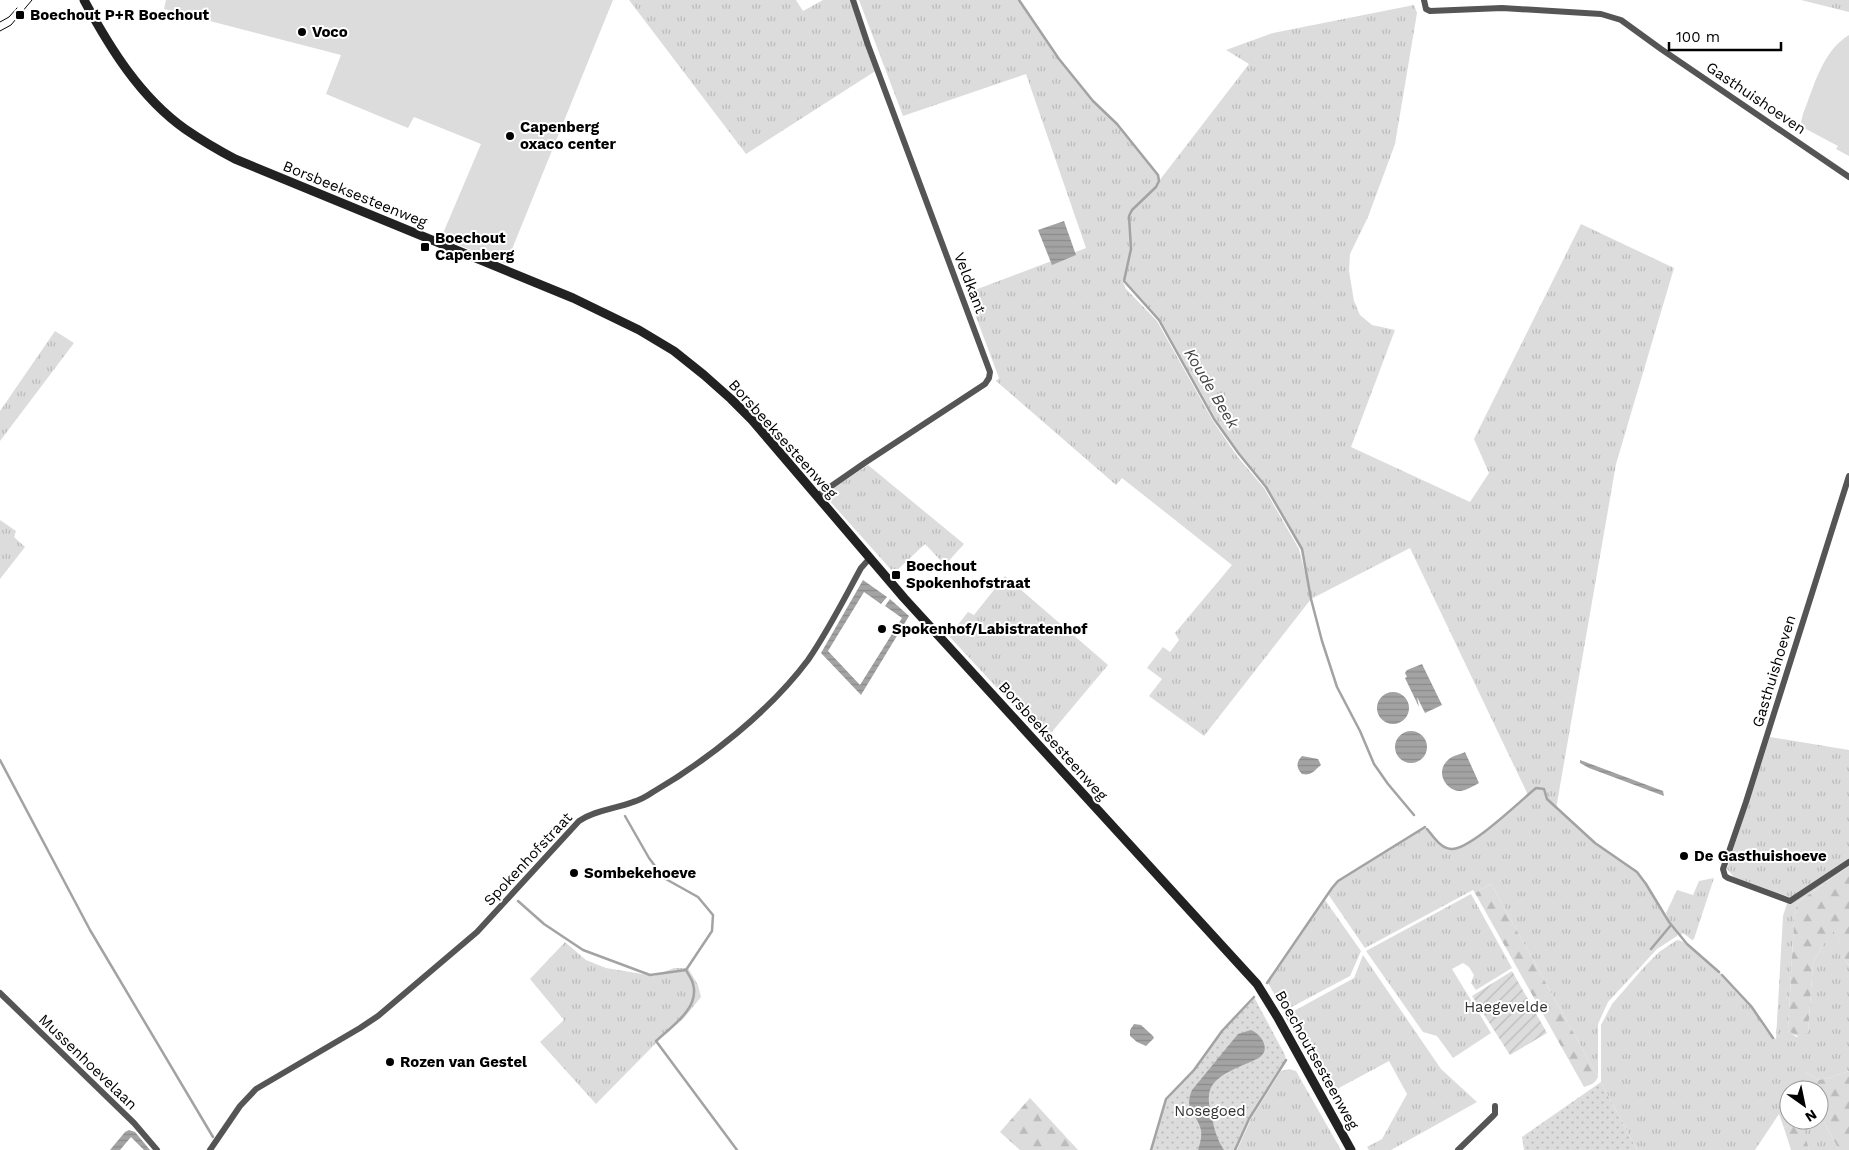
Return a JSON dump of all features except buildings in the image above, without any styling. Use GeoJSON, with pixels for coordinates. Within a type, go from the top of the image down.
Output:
{"type":"FeatureCollection","features":[{"type":"Feature","properties":{"kind":"street","name":"Borsbeeksesteenweg"},"geometry":{"type":"LineString","coordinates":[[84,0],[116,57],[158,106],[185,129],[235,159],[573,298],[639,330],[674,351],[731,399],[752,420],[941,638],[1257,984]]}},
{"type":"Feature","properties":{"kind":"street","name":"Veldkant"},"geometry":{"type":"LineString","coordinates":[[818,496],[984,384],[989,378],[990,372],[853,0]]}},
{"type":"Feature","properties":{"kind":"street","name":"Gasthuishoeven"},"geometry":{"type":"LineString","coordinates":[[1424,0],[1426,8],[1430,11],[1502,8],[1601,14],[1621,20],[1849,177]]}},
{"type":"Feature","properties":{"kind":"street","name":"Gasthuishoeven"},"geometry":{"type":"LineString","coordinates":[[1849,476],[1723,872],[1728,878],[1790,901],[1849,862]]}},
{"type":"Feature","properties":{"kind":"street","name":"Spokenhofstraat"},"geometry":{"type":"LineString","coordinates":[[210,1150],[240,1106],[256,1089],[360,1028],[378,1016],[422,980],[488,921],[579,821],[586,816],[634,802],[653,792],[703,759],[768,705],[789,684],[808,659],[861,568],[870,558]]}},
{"type":"Feature","properties":{"kind":"street","name":"Boechoutsesteenweg"},"geometry":{"type":"LineString","coordinates":[[1257,984],[1278,1018],[1351,1150]]}},
{"type":"Feature","properties":{"kind":"street","name":"Mussenhoevelaan"},"geometry":{"type":"LineString","coordinates":[[0,993],[134,1123],[157,1150]]}},
{"type":"Feature","properties":{"kind":"street"},"geometry":{"type":"LineString","coordinates":[[1458,1150],[1495,1114],[1495,1106]]}},
{"type":"Feature","properties":{"kind":"green space","name":"Capenberg oxaco center"},"geometry":{"type":"Polygon","coordinates":[[[166,0],[613,0],[506,264],[441,238],[481,144],[414,117],[408,128],[326,94],[341,55],[164,9],[166,0]]]}},
{"type":"Feature","properties":{"kind":"green space"},"geometry":{"type":"Polygon","coordinates":[[[629,0],[796,0],[803,11],[823,0],[853,0],[877,70],[746,154],[629,0]]]}},
{"type":"Feature","properties":{"kind":"green space"},"geometry":{"type":"Polygon","coordinates":[[[859,0],[1019,0],[1059,59],[1093,101],[1117,124],[1158,175],[1159,181],[1249,64],[1226,50],[1273,33],[1414,5],[1417,13],[1395,144],[1368,217],[1350,254],[1349,271],[1354,301],[1360,315],[1372,325],[1395,330],[1351,447],[1470,502],[1489,473],[1474,439],[1581,224],[1674,268],[1616,464],[1556,809],[1595,843],[1637,872],[1678,933],[1677,936],[1657,949],[1608,1002],[1598,1024],[1598,1077],[1491,884],[1475,893],[1473,890],[1365,948],[1328,894],[1338,881],[1425,827],[1441,845],[1448,848],[1456,848],[1478,837],[1528,795],[1410,548],[1311,599],[1204,736],[1149,696],[1162,679],[1147,668],[1163,647],[1170,652],[1179,640],[1175,633],[1232,565],[1122,478],[1116,485],[996,381],[999,378],[967,293],[1086,248],[1026,74],[903,116],[859,0]],[[1122,280],[1126,289],[1157,321],[1213,421],[1237,456],[1264,488],[1299,549],[1308,584],[1302,549],[1266,487],[1214,419],[1159,320],[1125,281],[1122,280]]]}},
{"type":"Feature","properties":{"kind":"green space"},"geometry":{"type":"Polygon","coordinates":[[[1801,0],[1849,0],[1849,12],[1801,0]]]}},
{"type":"Feature","properties":{"kind":"green space"},"geometry":{"type":"Polygon","coordinates":[[[1849,35],[1849,156],[1836,149],[1838,146],[1804,128],[1801,122],[1815,81],[1825,60],[1832,50],[1849,35]]]}},
{"type":"Feature","properties":{"kind":"green space"},"geometry":{"type":"Polygon","coordinates":[[[55,331],[74,343],[0,441],[0,411],[55,331]]]}},
{"type":"Feature","properties":{"kind":"green space"},"geometry":{"type":"Polygon","coordinates":[[[868,465],[964,544],[945,565],[925,544],[894,573],[827,498],[828,492],[868,465]]]}},
{"type":"Feature","properties":{"kind":"green space"},"geometry":{"type":"Polygon","coordinates":[[[0,520],[16,531],[14,537],[25,547],[0,579],[0,520]]]}},
{"type":"Feature","properties":{"kind":"green space"},"geometry":{"type":"Polygon","coordinates":[[[1005,576],[1108,665],[1045,740],[949,636],[968,612],[974,615],[1005,576]]]}},
{"type":"Feature","properties":{"kind":"green space"},"geometry":{"type":"Polygon","coordinates":[[[1770,737],[1849,750],[1849,866],[1797,903],[1794,921],[1788,1030],[1796,1037],[1808,1032],[1813,963],[1834,930],[1841,945],[1841,955],[1849,965],[1849,1071],[1818,1080],[1806,1072],[1804,1080],[1779,1080],[1779,1114],[1755,1150],[1637,1150],[1601,1082],[1601,1025],[1612,1004],[1659,952],[1677,940],[1693,948],[1745,998],[1768,1032],[1776,1039],[1783,916],[1789,897],[1734,877],[1727,869],[1770,737]]]}},
{"type":"Feature","properties":{"kind":"green space"},"geometry":{"type":"Polygon","coordinates":[[[1849,866],[1849,965],[1841,955],[1841,945],[1834,931],[1823,945],[1813,963],[1808,1032],[1800,1036],[1795,1035],[1788,1030],[1794,921],[1797,903],[1849,866]]]}},
{"type":"Feature","properties":{"kind":"green space"},"geometry":{"type":"Polygon","coordinates":[[[1714,878],[1694,939],[1692,940],[1683,933],[1681,935],[1669,921],[1666,913],[1677,890],[1693,895],[1699,881],[1714,878]]]}},
{"type":"Feature","properties":{"kind":"green space"},"geometry":{"type":"Polygon","coordinates":[[[1491,884],[1598,1077],[1590,1085],[1584,1087],[1475,893],[1491,884]]]}},
{"type":"Feature","properties":{"kind":"green space"},"geometry":{"type":"Polygon","coordinates":[[[1471,894],[1512,968],[1476,990],[1471,983],[1474,975],[1469,967],[1463,963],[1452,969],[1491,1033],[1453,1058],[1437,1036],[1423,1032],[1366,951],[1471,894]]]}},
{"type":"Feature","properties":{"kind":"green space"},"geometry":{"type":"Polygon","coordinates":[[[1325,900],[1361,951],[1350,976],[1284,1011],[1268,983],[1325,900]]]}},
{"type":"Feature","properties":{"kind":"green space"},"geometry":{"type":"Polygon","coordinates":[[[565,942],[586,960],[606,968],[654,976],[674,968],[688,968],[698,985],[701,997],[684,1018],[655,1044],[596,1104],[540,1042],[564,1020],[530,979],[565,942]]]}},
{"type":"Feature","properties":{"kind":"green space"},"geometry":{"type":"Polygon","coordinates":[[[1363,955],[1441,1069],[1477,1102],[1391,1150],[1369,1150],[1367,1147],[1382,1139],[1407,1094],[1389,1061],[1337,1089],[1294,1011],[1354,978],[1363,955]]]}},
{"type":"Feature","properties":{"kind":"green space","name":"Haegevelde"},"geometry":{"type":"Polygon","coordinates":[[[1512,971],[1547,1033],[1510,1055],[1472,996],[1512,971]]]}},
{"type":"Feature","properties":{"kind":"green space","name":"Nosegoed"},"geometry":{"type":"Polygon","coordinates":[[[1254,997],[1286,1060],[1249,1119],[1235,1150],[1151,1150],[1166,1099],[1194,1070],[1222,1031],[1254,997]]]}},
{"type":"Feature","properties":{"kind":"green space"},"geometry":{"type":"Polygon","coordinates":[[[1294,1011],[1337,1089],[1330,1094],[1285,1016],[1294,1011]]]}},
{"type":"Feature","properties":{"kind":"green space"},"geometry":{"type":"Polygon","coordinates":[[[1289,1069],[1296,1071],[1341,1150],[1237,1150],[1251,1119],[1281,1071],[1289,1069]]]}},
{"type":"Feature","properties":{"kind":"green space"},"geometry":{"type":"Polygon","coordinates":[[[1849,1071],[1849,1150],[1839,1150],[1828,1130],[1829,1080],[1818,1080],[1849,1071]]]}},
{"type":"Feature","properties":{"kind":"green space"},"geometry":{"type":"Polygon","coordinates":[[[1806,1072],[1818,1080],[1803,1080],[1804,1073],[1806,1072]]]}},
{"type":"Feature","properties":{"kind":"green space"},"geometry":{"type":"Polygon","coordinates":[[[1601,1082],[1637,1150],[1524,1150],[1522,1137],[1601,1082]]]}},
{"type":"Feature","properties":{"kind":"green space"},"geometry":{"type":"Polygon","coordinates":[[[1030,1098],[1078,1150],[1020,1150],[1000,1132],[1030,1098]]]}},
{"type":"Feature","properties":{"kind":"green space"},"geometry":{"type":"Polygon","coordinates":[[[1785,1130],[1804,1130],[1809,1150],[1791,1150],[1785,1130]]]}},
{"type":"Feature","properties":{"kind":"green space"},"geometry":{"type":"Polygon","coordinates":[[[1798,1130],[1828,1130],[1839,1150],[1809,1150],[1798,1130]]]}},
{"type":"Feature","properties":{"kind":"shaded area"},"geometry":{"type":"Polygon","coordinates":[[[1064,221],[1076,255],[1052,265],[1038,230],[1064,221]]]}},
{"type":"Feature","properties":{"kind":"shaded area"},"geometry":{"type":"Polygon","coordinates":[[[863,580],[887,597],[881,604],[864,592],[828,651],[860,685],[902,618],[885,606],[890,599],[909,616],[861,695],[821,653],[863,580]]]}},
{"type":"Feature","properties":{"kind":"shaded area"},"geometry":{"type":"Polygon","coordinates":[[[1422,664],[1442,705],[1425,713],[1417,697],[1419,707],[1405,678],[1407,677],[1405,673],[1407,670],[1422,664]]]}},
{"type":"Feature","properties":{"kind":"shaded area"},"geometry":{"type":"Polygon","coordinates":[[[1393,692],[1405,696],[1409,708],[1405,720],[1393,724],[1381,720],[1377,708],[1381,696],[1393,692]]]}},
{"type":"Feature","properties":{"kind":"shaded area"},"geometry":{"type":"Polygon","coordinates":[[[1411,731],[1423,735],[1427,747],[1423,759],[1411,763],[1399,759],[1395,747],[1399,735],[1411,731]]]}},
{"type":"Feature","properties":{"kind":"shaded area"},"geometry":{"type":"Polygon","coordinates":[[[1465,752],[1479,783],[1468,789],[1455,790],[1446,784],[1442,775],[1442,769],[1450,758],[1465,752]]]}},
{"type":"Feature","properties":{"kind":"shaded area"},"geometry":{"type":"Polygon","coordinates":[[[1302,756],[1318,759],[1321,765],[1310,774],[1302,774],[1298,765],[1302,756]]]}},
{"type":"Feature","properties":{"kind":"shaded area"},"geometry":{"type":"Polygon","coordinates":[[[1580,760],[1663,791],[1664,796],[1589,768],[1580,763],[1580,760]]]}},
{"type":"Feature","properties":{"kind":"shaded area"},"geometry":{"type":"Polygon","coordinates":[[[1134,1024],[1141,1025],[1153,1036],[1154,1038],[1146,1046],[1130,1036],[1130,1030],[1134,1024]]]}},
{"type":"Feature","properties":{"kind":"shaded area"},"geometry":{"type":"Polygon","coordinates":[[[1251,1030],[1261,1038],[1265,1046],[1263,1054],[1222,1076],[1211,1087],[1209,1095],[1214,1128],[1224,1150],[1198,1150],[1201,1130],[1189,1103],[1192,1090],[1238,1034],[1251,1030]]]}},
{"type":"Feature","properties":{"kind":"shaded area"},"geometry":{"type":"Polygon","coordinates":[[[129,1130],[135,1132],[150,1150],[144,1150],[131,1137],[120,1150],[110,1150],[125,1132],[129,1130]]]}},
{"type":"Feature","properties":{"kind":"waterway","name":"Koude Beek"},"geometry":{"type":"LineString","coordinates":[[1019,0],[1059,59],[1093,101],[1117,124],[1158,175],[1159,181],[1156,187],[1132,210],[1129,216],[1131,249],[1124,281],[1159,320],[1214,419],[1266,487],[1302,549],[1311,599],[1337,687],[1360,731],[1374,764],[1414,815]]}},
{"type":"Feature","properties":{"kind":"waterway"},"geometry":{"type":"LineString","coordinates":[[0,760],[90,930],[213,1137]]}},
{"type":"Feature","properties":{"kind":"waterway","name":"Koude Beek"},"geometry":{"type":"LineString","coordinates":[[1427,829],[1443,846],[1451,849],[1459,847],[1482,834],[1536,788],[1544,789],[1547,799],[1595,843],[1637,872],[1669,922],[1687,944],[1719,972]]}},
{"type":"Feature","properties":{"kind":"waterway"},"geometry":{"type":"LineString","coordinates":[[625,816],[649,858],[664,878],[698,897],[713,915],[712,931],[686,970]]}},
{"type":"Feature","properties":{"kind":"waterway"},"geometry":{"type":"LineString","coordinates":[[1267,983],[1338,881],[1425,827]]}},
{"type":"Feature","properties":{"kind":"waterway"},"geometry":{"type":"LineString","coordinates":[[518,901],[544,924],[583,950],[650,975],[686,970]]}},
{"type":"Feature","properties":{"kind":"waterway"},"geometry":{"type":"LineString","coordinates":[[1651,949],[1671,925]]}},
{"type":"Feature","properties":{"kind":"waterway"},"geometry":{"type":"LineString","coordinates":[[686,970],[691,978],[694,993],[689,1009],[677,1023],[656,1041],[737,1150]]}},
{"type":"Feature","properties":{"kind":"waterway","name":"Koude Beek"},"geometry":{"type":"LineString","coordinates":[[1722,975],[1751,1006],[1773,1038]]}},
{"type":"Feature","properties":{"kind":"waterway"},"geometry":{"type":"LineString","coordinates":[[1151,1150],[1166,1099],[1194,1070],[1222,1031],[1254,997]]}},
{"type":"Feature","properties":{"kind":"waterway"},"geometry":{"type":"LineString","coordinates":[[1235,1150],[1249,1119],[1286,1060]]}},
{"type":"Feature","properties":{"kind":"tram line"},"geometry":{"type":"LineString","coordinates":[[0,31],[11,25],[32,0]]}},
{"type":"Feature","properties":{"kind":"tram line"},"geometry":{"type":"LineString","coordinates":[[0,22],[9,17],[17,8]]}},
{"type":"Feature","properties":{"kind":"place","name":"Boechout P+R Boechout"},"geometry":{"type":"Point","coordinates":[20,15]}},
{"type":"Feature","properties":{"kind":"place","name":"Voco"},"geometry":{"type":"Point","coordinates":[302,32]}},
{"type":"Feature","properties":{"kind":"place","name":"Capenberg oxaco center"},"geometry":{"type":"Point","coordinates":[510,136]}},
{"type":"Feature","properties":{"kind":"place","name":"Boechout Capenberg"},"geometry":{"type":"Point","coordinates":[425,247]}},
{"type":"Feature","properties":{"kind":"place","name":"Boechout Spokenhofstraat"},"geometry":{"type":"Point","coordinates":[896,575]}},
{"type":"Feature","properties":{"kind":"place","name":"Spokenhof/Labistratenhof"},"geometry":{"type":"Point","coordinates":[882,629]}},
{"type":"Feature","properties":{"kind":"place","name":"De Gasthuishoeve"},"geometry":{"type":"Point","coordinates":[1684,856]}},
{"type":"Feature","properties":{"kind":"place","name":"Sombekehoeve"},"geometry":{"type":"Point","coordinates":[574,873]}},
{"type":"Feature","properties":{"kind":"place","name":"Rozen van Gestel"},"geometry":{"type":"Point","coordinates":[390,1062]}}]}
